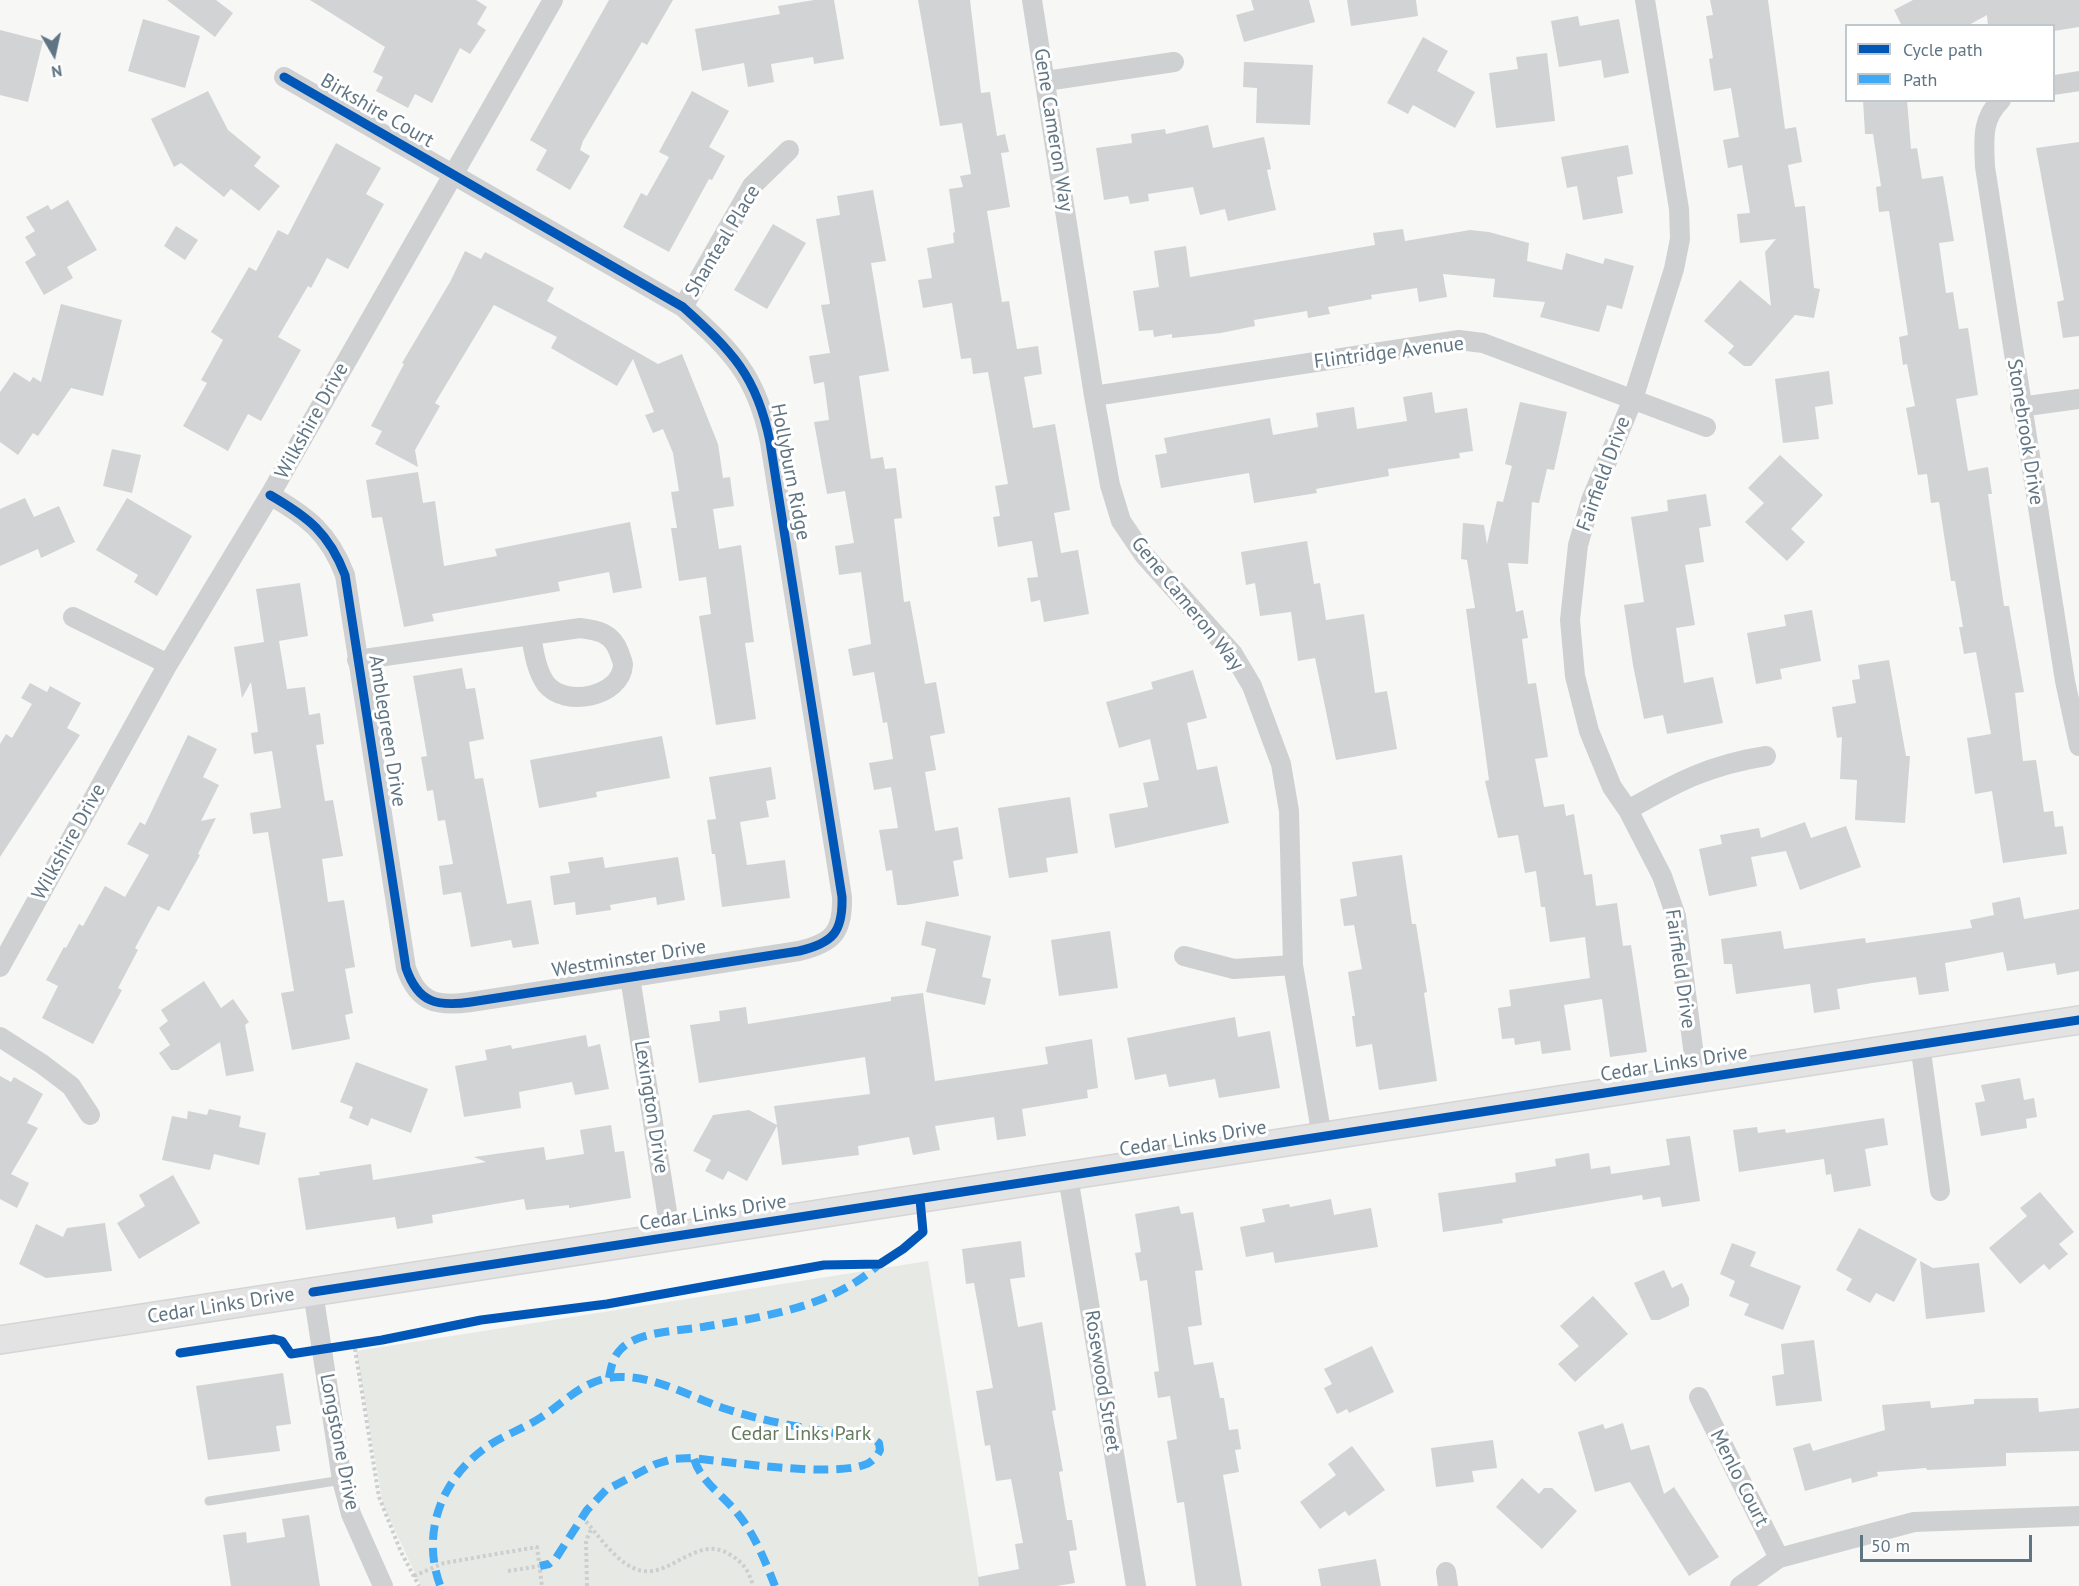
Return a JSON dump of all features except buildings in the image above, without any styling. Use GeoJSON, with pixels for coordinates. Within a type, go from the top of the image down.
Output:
{"type":"FeatureCollection","features":[{"type":"Feature","properties":{"kind":"street","name":"Wilkshire Drive"},"geometry":{"type":"LineString","coordinates":[[0,966],[168,664],[270,495],[553,0]]}},
{"type":"Feature","properties":{"kind":"street","name":"Gene Cameron Way"},"geometry":{"type":"LineString","coordinates":[[1032,0],[1094,396],[1110,485],[1121,521],[1144,555],[1233,654],[1252,686],[1281,764],[1289,811],[1293,965],[1322,1137]]}},
{"type":"Feature","properties":{"kind":"street","name":"Fairfield Drive"},"geometry":{"type":"LineString","coordinates":[[1645,0],[1679,209],[1680,239],[1674,269],[1633,399],[1591,500],[1578,545],[1570,620],[1575,676],[1589,731],[1612,787],[1628,810],[1662,876],[1676,916],[1697,1079]]}},
{"type":"Feature","properties":{"kind":"street"},"geometry":{"type":"LineString","coordinates":[[1046,81],[1174,62]]}},
{"type":"Feature","properties":{"kind":"street","name":"Birkshire Court"},"geometry":{"type":"LineString","coordinates":[[284,77],[451,176]]}},
{"type":"Feature","properties":{"kind":"street"},"geometry":{"type":"LineString","coordinates":[[2055,85],[2079,81]]}},
{"type":"Feature","properties":{"kind":"street","name":"Stonebrook Drive"},"geometry":{"type":"LineString","coordinates":[[1999,102],[1987,117],[1983,138],[1985,167],[2020,407],[2072,680],[2079,746]]}},
{"type":"Feature","properties":{"kind":"street","name":"Shanteal Place"},"geometry":{"type":"LineString","coordinates":[[683,307],[752,186],[789,150]]}},
{"type":"Feature","properties":{"kind":"street","name":"Hollyburn Ridge"},"geometry":{"type":"LineString","coordinates":[[451,176],[683,307],[734,357],[751,381],[763,408],[842,897],[843,917],[836,933]]}},
{"type":"Feature","properties":{"kind":"street","name":"Flintridge Avenue"},"geometry":{"type":"LineString","coordinates":[[1094,396],[1459,340],[1483,343],[1706,427]]}},
{"type":"Feature","properties":{"kind":"street"},"geometry":{"type":"LineString","coordinates":[[2020,407],[2079,399]]}},
{"type":"Feature","properties":{"kind":"street","name":"Amblegreen Drive"},"geometry":{"type":"LineString","coordinates":[[270,495],[304,515],[324,534],[337,555],[345,575],[406,968],[412,986],[424,998]]}},
{"type":"Feature","properties":{"kind":"street"},"geometry":{"type":"LineString","coordinates":[[73,617],[168,664]]}},
{"type":"Feature","properties":{"kind":"street"},"geometry":{"type":"LineString","coordinates":[[357,660],[580,628],[600,630],[615,641],[623,664],[618,679],[606,690],[586,697],[563,697],[547,685],[538,670],[531,636]]}},
{"type":"Feature","properties":{"kind":"street"},"geometry":{"type":"LineString","coordinates":[[1628,810],[1687,777],[1729,762],[1766,756]]}},
{"type":"Feature","properties":{"kind":"street","name":"Westminster Drive"},"geometry":{"type":"LineString","coordinates":[[424,998],[450,1005],[799,951],[817,947],[836,933]]}},
{"type":"Feature","properties":{"kind":"street"},"geometry":{"type":"LineString","coordinates":[[1184,956],[1234,969],[1293,965]]}},
{"type":"Feature","properties":{"kind":"street","name":"Lexington Drive"},"geometry":{"type":"LineString","coordinates":[[630,977],[671,1237]]}},
{"type":"Feature","properties":{"kind":"street","name":"Cedar Links Drive"},"geometry":{"type":"LineString","coordinates":[[0,1340],[2079,1020]]}},
{"type":"Feature","properties":{"kind":"street"},"geometry":{"type":"LineString","coordinates":[[0,1037],[71,1086],[90,1114]]}},
{"type":"Feature","properties":{"kind":"street"},"geometry":{"type":"LineString","coordinates":[[1920,1044],[1940,1191]]}},
{"type":"Feature","properties":{"kind":"street","name":"Rosewood Street"},"geometry":{"type":"LineString","coordinates":[[1068,1177],[1136,1586]]}},
{"type":"Feature","properties":{"kind":"street","name":"Longstone Drive"},"geometry":{"type":"LineString","coordinates":[[313,1292],[342,1480],[351,1514],[383,1586]]}},
{"type":"Feature","properties":{"kind":"street","name":"Menlo Court"},"geometry":{"type":"LineString","coordinates":[[1699,1397],[1779,1558]]}},
{"type":"Feature","properties":{"kind":"street"},"geometry":{"type":"LineString","coordinates":[[1740,1586],[1779,1558],[1914,1522],[2079,1516]]}},
{"type":"Feature","properties":{"kind":"lane"},"geometry":{"type":"LineString","coordinates":[[209,1500],[342,1480]]}},
{"type":"Feature","properties":{"kind":"path"},"geometry":{"type":"LineString","coordinates":[[322,1348],[358,1343],[379,1497],[419,1586]]}},
{"type":"Feature","properties":{"kind":"path"},"geometry":{"type":"LineString","coordinates":[[582,1517],[632,1568],[651,1571],[692,1552],[715,1549],[739,1560],[746,1568],[753,1586]]}},
{"type":"Feature","properties":{"kind":"path"},"geometry":{"type":"LineString","coordinates":[[587,1586],[586,1541],[592,1527]]}},
{"type":"Feature","properties":{"kind":"path"},"geometry":{"type":"LineString","coordinates":[[414,1576],[444,1563],[537,1547],[542,1586]]}},
{"type":"Feature","properties":{"kind":"path"},"geometry":{"type":"LineString","coordinates":[[508,1571],[540,1566]]}},
{"type":"Feature","properties":{"kind":"green space","name":"Cedar Links Park"},"geometry":{"type":"Polygon","coordinates":[[[928,1261],[980,1586],[421,1586],[383,1505],[356,1351],[928,1261]]]}},
{"type":"Feature","properties":{"kind":"marked path"},"geometry":{"type":"LineString","coordinates":[[609,1378],[618,1352],[639,1338],[798,1308],[841,1291],[878,1265]]}},
{"type":"Feature","properties":{"kind":"marked path"},"geometry":{"type":"LineString","coordinates":[[440,1585],[433,1546],[434,1527],[447,1490],[458,1474],[488,1446],[534,1422],[576,1392],[596,1381],[619,1377],[646,1380],[741,1414],[798,1427],[875,1440],[879,1443],[880,1450],[871,1461],[864,1465],[828,1470],[779,1468],[691,1458],[673,1459],[656,1464],[606,1490],[587,1510],[556,1558],[549,1564],[540,1566]]}},
{"type":"Feature","properties":{"kind":"marked path"},"geometry":{"type":"LineString","coordinates":[[694,1459],[702,1475],[732,1507],[750,1531],[775,1586]]}},
{"type":"Feature","properties":{"kind":"cycle path"},"geometry":{"type":"LineString","coordinates":[[270,495],[296,511],[316,528],[332,548],[345,575],[406,968],[416,989],[423,995],[439,1003],[471,1002],[799,951],[820,944],[834,934],[840,919],[842,897],[770,442],[758,399],[740,366],[715,337],[683,307],[284,77]]}},
{"type":"Feature","properties":{"kind":"cycle path"},"geometry":{"type":"LineString","coordinates":[[313,1292],[2079,1020]]}},
{"type":"Feature","properties":{"kind":"cycle path"},"geometry":{"type":"LineString","coordinates":[[180,1353],[274,1339],[282,1341],[291,1354],[382,1340],[481,1320],[607,1304],[824,1265],[880,1264],[923,1232],[920,1199]]}}]}
